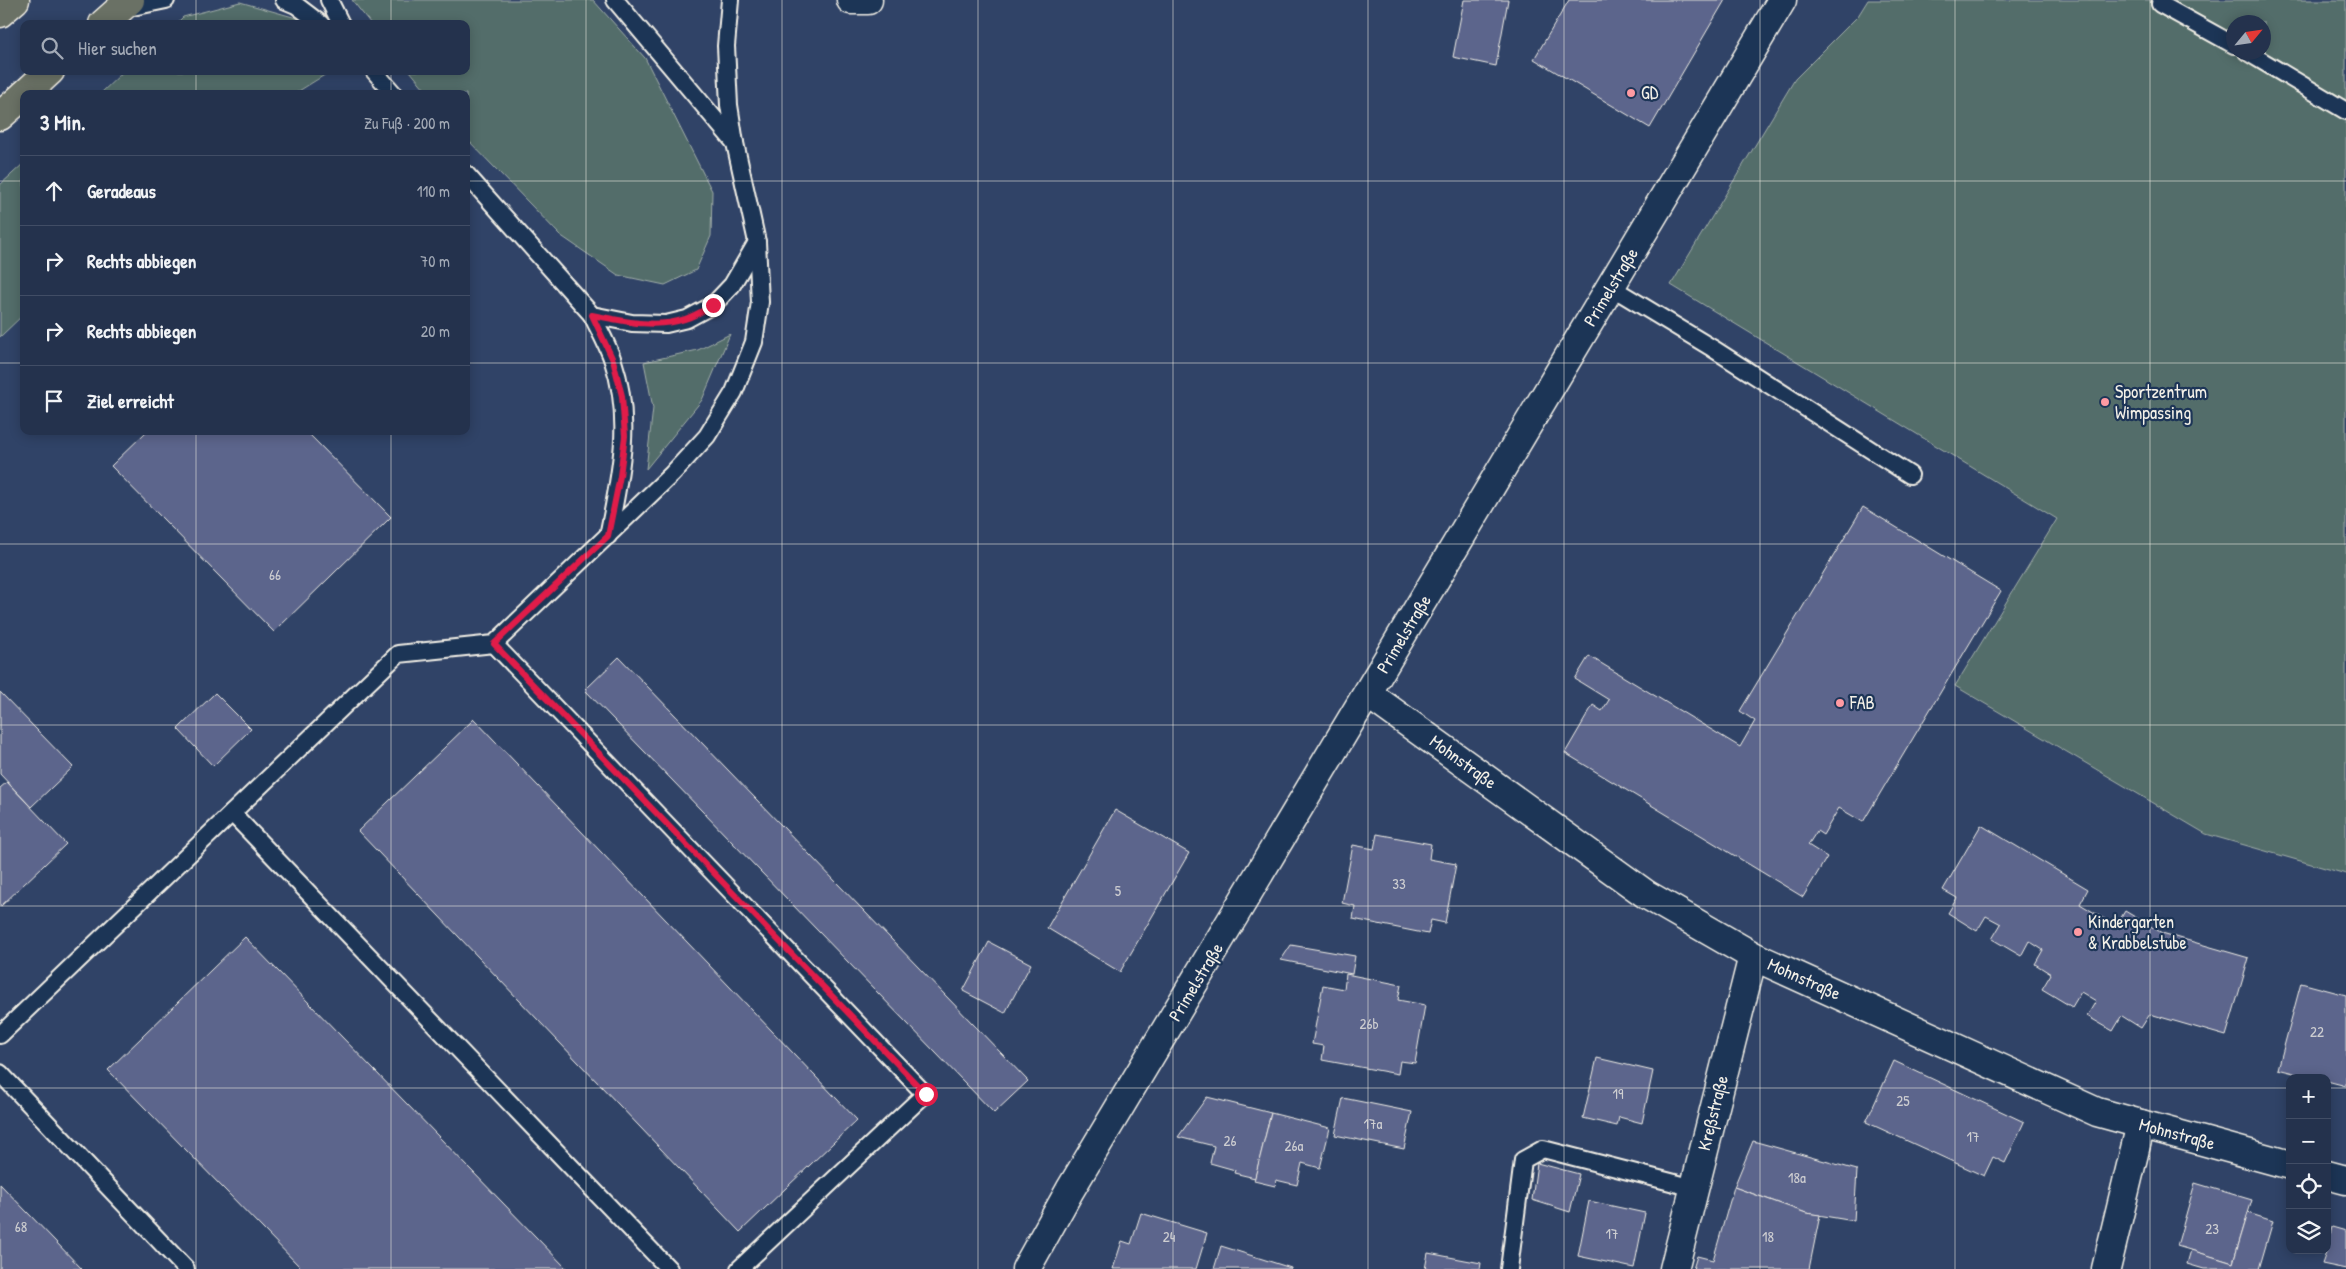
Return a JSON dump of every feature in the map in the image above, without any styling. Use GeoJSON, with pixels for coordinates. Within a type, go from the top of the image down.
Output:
{"type":"FeatureCollection","features":[{"type":"Feature","properties":{"kind":"highway"},"geometry":{"type":"LineString","coordinates":[[0,13],[14,0]]}},
{"type":"Feature","properties":{"kind":"highway"},"geometry":{"type":"LineString","coordinates":[[29,90],[45,75]]}},
{"type":"Feature","properties":{"kind":"highway"},"geometry":{"type":"LineString","coordinates":[[0,116],[20,98]]}},
{"type":"Feature","properties":{"kind":"street"},"geometry":{"type":"LineString","coordinates":[[851,0],[868,0]]}},
{"type":"Feature","properties":{"kind":"street","name":"Primelstraße"},"geometry":{"type":"LineString","coordinates":[[1026,1269],[1070,1190],[1782,0]]}},
{"type":"Feature","properties":{"kind":"street","name":"Mohnstraße"},"geometry":{"type":"LineString","coordinates":[[1368,694],[1647,894],[1753,956],[2097,1112],[2286,1164]]}},
{"type":"Feature","properties":{"kind":"street","name":"Kreßstraße"},"geometry":{"type":"LineString","coordinates":[[1674,1269],[1753,956]]}},
{"type":"Feature","properties":{"kind":"street"},"geometry":{"type":"LineString","coordinates":[[2106,1269],[2141,1124]]}},
{"type":"Feature","properties":{"kind":"street"},"geometry":{"type":"LineString","coordinates":[[2331,1176],[2346,1180]]}},
{"type":"Feature","properties":{"kind":"lane"},"geometry":{"type":"LineString","coordinates":[[117,11],[166,0]]}},
{"type":"Feature","properties":{"kind":"lane"},"geometry":{"type":"LineString","coordinates":[[284,0],[296,5],[316,20]]}},
{"type":"Feature","properties":{"kind":"lane"},"geometry":{"type":"LineString","coordinates":[[329,0],[339,20]]}},
{"type":"Feature","properties":{"kind":"lane"},"geometry":{"type":"LineString","coordinates":[[615,0],[735,143]]}},
{"type":"Feature","properties":{"kind":"lane"},"geometry":{"type":"LineString","coordinates":[[0,1035],[398,654],[494,644],[672,474],[708,436],[734,392],[755,334],[760,302],[757,242],[735,143],[727,76],[730,0]]}},
{"type":"Feature","properties":{"kind":"lane"},"geometry":{"type":"LineString","coordinates":[[2160,4],[2226,41]]}},
{"type":"Feature","properties":{"kind":"lane"},"geometry":{"type":"LineString","coordinates":[[2260,60],[2346,111]]}},
{"type":"Feature","properties":{"kind":"lane"},"geometry":{"type":"LineString","coordinates":[[377,75],[391,90]]}},
{"type":"Feature","properties":{"kind":"lane"},"geometry":{"type":"LineString","coordinates":[[470,178],[592,315],[613,360],[622,396],[625,436],[620,476],[608,536]]}},
{"type":"Feature","properties":{"kind":"lane"},"geometry":{"type":"LineString","coordinates":[[592,315],[632,323],[666,324],[687,319],[713,305],[732,284],[757,242]]}},
{"type":"Feature","properties":{"kind":"lane"},"geometry":{"type":"LineString","coordinates":[[1611,287],[1712,348],[1910,475]]}},
{"type":"Feature","properties":{"kind":"lane"},"geometry":{"type":"LineString","coordinates":[[494,644],[926,1094],[739,1269]]}},
{"type":"Feature","properties":{"kind":"lane"},"geometry":{"type":"LineString","coordinates":[[232,813],[669,1269]]}},
{"type":"Feature","properties":{"kind":"lane"},"geometry":{"type":"LineString","coordinates":[[0,1073],[186,1269]]}},
{"type":"Feature","properties":{"kind":"lane"},"geometry":{"type":"LineString","coordinates":[[1509,1269],[1523,1160],[1543,1149],[1694,1188]]}},
{"type":"Feature","properties":{"kind":"green space"},"geometry":{"type":"Polygon","coordinates":[[[352,0],[593,0],[645,58],[712,191],[711,236],[696,270],[665,285],[618,275],[560,235],[470,142],[470,90],[426,90],[413,75],[470,75],[470,20],[368,20],[352,0]]]}},
{"type":"Feature","properties":{"kind":"green space","name":"Sportzentrum Wimpassing"},"geometry":{"type":"Polygon","coordinates":[[[1868,0],[2346,0],[2346,874],[2206,834],[1955,686],[2057,519],[1671,285],[1795,79],[1858,16],[1868,0]]]}},
{"type":"Feature","properties":{"kind":"green space"},"geometry":{"type":"Polygon","coordinates":[[[240,2],[301,20],[180,20],[183,17],[240,2]]]}},
{"type":"Feature","properties":{"kind":"green space"},"geometry":{"type":"Polygon","coordinates":[[[120,75],[325,75],[300,90],[104,90],[120,75]]]}},
{"type":"Feature","properties":{"kind":"green space"},"geometry":{"type":"Polygon","coordinates":[[[20,167],[20,318],[0,337],[0,185],[20,167]]]}},
{"type":"Feature","properties":{"kind":"green space"},"geometry":{"type":"Polygon","coordinates":[[[730,334],[702,400],[646,469],[653,408],[644,362],[698,350],[730,334]]]}},
{"type":"Feature","properties":{"kind":"building"},"geometry":{"type":"Polygon","coordinates":[[[1464,0],[1508,0],[1496,66],[1453,57],[1464,0]]]}},
{"type":"Feature","properties":{"kind":"building","name":"GD"},"geometry":{"type":"Polygon","coordinates":[[[1569,0],[1725,0],[1650,128],[1534,59],[1569,0]]]}},
{"type":"Feature","properties":{"kind":"building"},"geometry":{"type":"Polygon","coordinates":[[[143,435],[310,435],[391,517],[274,632],[111,466],[143,435]]]}},
{"type":"Feature","properties":{"kind":"building","name":"FAB"},"geometry":{"type":"Polygon","coordinates":[[[1863,507],[2001,591],[1863,822],[1839,808],[1823,835],[1817,831],[1808,845],[1827,857],[1803,897],[1565,753],[1593,705],[1602,711],[1609,700],[1575,679],[1589,656],[1740,747],[1755,721],[1740,711],[1863,507]]]}},
{"type":"Feature","properties":{"kind":"building"},"geometry":{"type":"Polygon","coordinates":[[[619,657],[1028,1081],[994,1113],[585,690],[619,657]]]}},
{"type":"Feature","properties":{"kind":"building"},"geometry":{"type":"Polygon","coordinates":[[[0,692],[73,767],[31,807],[0,774],[0,692]]]}},
{"type":"Feature","properties":{"kind":"building"},"geometry":{"type":"Polygon","coordinates":[[[215,693],[251,729],[213,766],[178,729],[215,693]]]}},
{"type":"Feature","properties":{"kind":"building"},"geometry":{"type":"Polygon","coordinates":[[[474,719],[857,1120],[740,1232],[358,831],[474,719]]]}},
{"type":"Feature","properties":{"kind":"building"},"geometry":{"type":"Polygon","coordinates":[[[7,782],[66,844],[0,907],[0,788],[7,782]]]}},
{"type":"Feature","properties":{"kind":"building"},"geometry":{"type":"Polygon","coordinates":[[[1115,810],[1189,853],[1120,972],[1047,928],[1115,810]]]}},
{"type":"Feature","properties":{"kind":"building","name":"Kindergarten & Krabbelstube"},"geometry":{"type":"Polygon","coordinates":[[[1981,825],[2088,889],[2080,904],[2116,926],[2125,911],[2162,933],[2249,958],[2226,1036],[2150,1014],[2141,1028],[2122,1016],[2113,1031],[2087,1016],[2096,1001],[2081,992],[2072,1007],[2042,989],[2051,974],[2035,964],[2043,950],[2029,941],[2021,956],[1992,939],[2001,924],[1986,916],[1977,931],[1948,913],[1957,898],[1943,890],[1981,825]]]}},
{"type":"Feature","properties":{"kind":"building"},"geometry":{"type":"Polygon","coordinates":[[[1377,834],[1431,844],[1429,859],[1456,864],[1445,923],[1431,920],[1428,934],[1353,919],[1355,906],[1342,903],[1353,845],[1374,849],[1377,834]]]}},
{"type":"Feature","properties":{"kind":"building"},"geometry":{"type":"Polygon","coordinates":[[[245,937],[567,1269],[302,1269],[108,1070],[245,937]]]}},
{"type":"Feature","properties":{"kind":"building"},"geometry":{"type":"Polygon","coordinates":[[[989,942],[1031,964],[1005,1013],[963,991],[989,942]]]}},
{"type":"Feature","properties":{"kind":"building"},"geometry":{"type":"Polygon","coordinates":[[[1291,945],[1355,956],[1352,974],[1281,960],[1291,945]]]}},
{"type":"Feature","properties":{"kind":"building"},"geometry":{"type":"Polygon","coordinates":[[[1346,974],[1401,985],[1398,1000],[1425,1005],[1415,1063],[1400,1061],[1398,1074],[1322,1060],[1324,1046],[1312,1044],[1323,985],[1344,989],[1346,974]]]}},
{"type":"Feature","properties":{"kind":"building"},"geometry":{"type":"Polygon","coordinates":[[[2301,983],[2346,995],[2346,1086],[2331,1082],[2331,1074],[2297,1074],[2278,1069],[2301,983]]]}},
{"type":"Feature","properties":{"kind":"building"},"geometry":{"type":"Polygon","coordinates":[[[1597,1058],[1653,1071],[1642,1123],[1619,1117],[1617,1126],[1583,1118],[1597,1058]]]}},
{"type":"Feature","properties":{"kind":"building"},"geometry":{"type":"Polygon","coordinates":[[[1894,1061],[2024,1122],[2005,1163],[1993,1157],[1984,1176],[1866,1122],[1894,1061]]]}},
{"type":"Feature","properties":{"kind":"building"},"geometry":{"type":"Polygon","coordinates":[[[1207,1097],[1271,1113],[1255,1178],[1234,1173],[1235,1170],[1210,1163],[1214,1146],[1178,1137],[1207,1097]]]}},
{"type":"Feature","properties":{"kind":"building"},"geometry":{"type":"Polygon","coordinates":[[[1343,1098],[1412,1112],[1404,1149],[1335,1135],[1343,1098]]]}},
{"type":"Feature","properties":{"kind":"building"},"geometry":{"type":"Polygon","coordinates":[[[1271,1113],[1330,1128],[1320,1168],[1302,1163],[1297,1185],[1276,1180],[1275,1186],[1254,1181],[1271,1113]]]}},
{"type":"Feature","properties":{"kind":"building"},"geometry":{"type":"Polygon","coordinates":[[[1753,1141],[1857,1170],[1854,1221],[1806,1213],[1734,1187],[1753,1141]]]}},
{"type":"Feature","properties":{"kind":"building"},"geometry":{"type":"Polygon","coordinates":[[[1537,1163],[1579,1174],[1570,1212],[1532,1200],[1537,1163]]]}},
{"type":"Feature","properties":{"kind":"building"},"geometry":{"type":"Polygon","coordinates":[[[2195,1183],[2252,1200],[2233,1263],[2177,1246],[2195,1183]]]}},
{"type":"Feature","properties":{"kind":"building"},"geometry":{"type":"Polygon","coordinates":[[[0,1184],[82,1269],[0,1269],[0,1184]]]}},
{"type":"Feature","properties":{"kind":"building"},"geometry":{"type":"Polygon","coordinates":[[[1734,1187],[1806,1213],[1820,1215],[1809,1269],[1693,1269],[1697,1256],[1713,1260],[1734,1187]]]}},
{"type":"Feature","properties":{"kind":"building"},"geometry":{"type":"Polygon","coordinates":[[[1589,1201],[1645,1213],[1634,1268],[1578,1256],[1589,1201]]]}},
{"type":"Feature","properties":{"kind":"building"},"geometry":{"type":"Polygon","coordinates":[[[1141,1213],[1207,1233],[1196,1269],[1113,1269],[1122,1241],[1131,1244],[1141,1213]]]}},
{"type":"Feature","properties":{"kind":"building"},"geometry":{"type":"Polygon","coordinates":[[[2248,1213],[2273,1221],[2259,1269],[2204,1269],[2187,1264],[2191,1250],[2233,1263],[2248,1213]]]}},
{"type":"Feature","properties":{"kind":"building"},"geometry":{"type":"Polygon","coordinates":[[[2332,1227],[2346,1231],[2346,1269],[2322,1264],[2326,1254],[2331,1254],[2332,1227]]]}},
{"type":"Feature","properties":{"kind":"building"},"geometry":{"type":"Polygon","coordinates":[[[1221,1246],[1291,1268],[1291,1269],[1214,1269],[1221,1246]]]}},
{"type":"Feature","properties":{"kind":"building"},"geometry":{"type":"Polygon","coordinates":[[[1428,1253],[1481,1263],[1480,1269],[1425,1269],[1428,1253]]]}},
{"type":"Feature","properties":{"kind":"place","name":"GD"},"geometry":{"type":"Point","coordinates":[1631,93]}},
{"type":"Feature","properties":{"kind":"place","name":"Sportzentrum Wimpassing"},"geometry":{"type":"Point","coordinates":[2105,402]}},
{"type":"Feature","properties":{"kind":"place","name":"FAB"},"geometry":{"type":"Point","coordinates":[1840,703]}},
{"type":"Feature","properties":{"kind":"place","name":"Kindergarten & Krabbelstube"},"geometry":{"type":"Point","coordinates":[2078,932]}},
{"type":"Feature","properties":{"kind":"route"},"geometry":{"type":"LineString","coordinates":[[713,305],[687,319],[666,324],[632,323],[592,315],[613,360],[622,396],[625,436],[620,476],[608,536],[494,644],[926,1094]]}}]}
